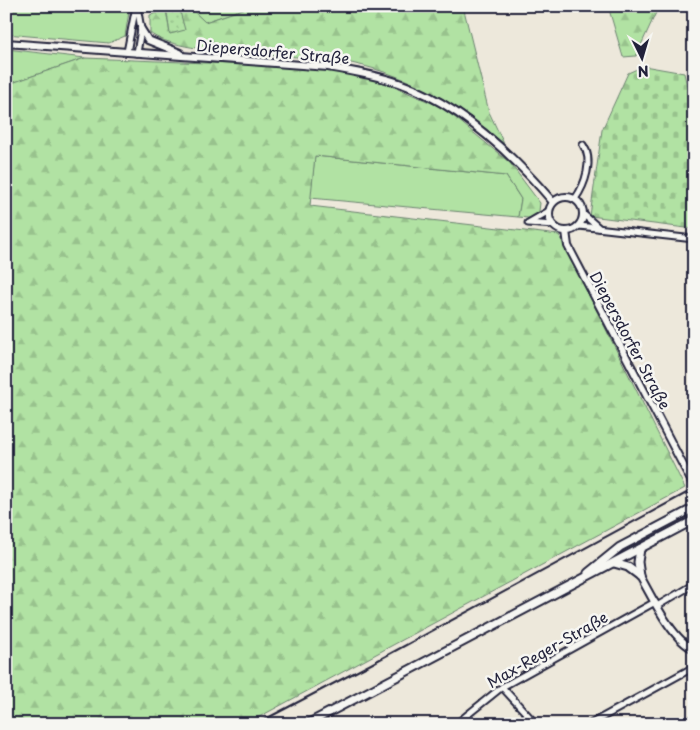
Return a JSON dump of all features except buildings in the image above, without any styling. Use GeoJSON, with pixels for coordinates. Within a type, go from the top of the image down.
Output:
{"type":"FeatureCollection","features":[{"type":"Feature","properties":{"kind":"main road"},"geometry":{"type":"LineString","coordinates":[[576,582],[620,547],[694,508]]}},
{"type":"Feature","properties":{"kind":"main road"},"geometry":{"type":"LineString","coordinates":[[308,724],[693,521]]}},
{"type":"Feature","properties":{"kind":"main road"},"geometry":{"type":"LineString","coordinates":[[640,549],[638,562],[640,576]]}},
{"type":"Feature","properties":{"kind":"main road"},"geometry":{"type":"LineString","coordinates":[[614,563],[628,567],[640,576]]}},
{"type":"Feature","properties":{"kind":"street"},"geometry":{"type":"LineString","coordinates":[[136,6],[141,30],[137,53]]}},
{"type":"Feature","properties":{"kind":"street"},"geometry":{"type":"LineString","coordinates":[[127,52],[136,6]]}},
{"type":"Feature","properties":{"kind":"street"},"geometry":{"type":"LineString","coordinates":[[141,30],[148,40],[158,46],[191,57]]}},
{"type":"Feature","properties":{"kind":"street","name":"Diepersdorfer Straße"},"geometry":{"type":"LineString","coordinates":[[6,43],[328,66],[364,72],[401,84],[442,104],[468,120],[532,176],[553,202]]}},
{"type":"Feature","properties":{"kind":"street"},"geometry":{"type":"LineString","coordinates":[[575,199],[586,178],[588,160],[583,145]]}},
{"type":"Feature","properties":{"kind":"street"},"geometry":{"type":"LineString","coordinates":[[552,225],[549,211],[553,202],[564,196],[575,199],[580,203],[583,214],[599,228]]}},
{"type":"Feature","properties":{"kind":"street"},"geometry":{"type":"LineString","coordinates":[[549,211],[528,223],[552,225],[566,231],[579,226],[694,239]]}},
{"type":"Feature","properties":{"kind":"street"},"geometry":{"type":"LineString","coordinates":[[579,226],[583,214]]}},
{"type":"Feature","properties":{"kind":"street","name":"Diepersdorfer Straße"},"geometry":{"type":"LineString","coordinates":[[566,231],[568,246],[694,486]]}},
{"type":"Feature","properties":{"kind":"street"},"geometry":{"type":"LineString","coordinates":[[640,576],[656,604],[682,642],[694,649]]}},
{"type":"Feature","properties":{"kind":"street","name":"Max-Reger-Straße"},"geometry":{"type":"LineString","coordinates":[[456,724],[502,687],[694,584]]}},
{"type":"Feature","properties":{"kind":"street"},"geometry":{"type":"LineString","coordinates":[[590,724],[694,667]]}},
{"type":"Feature","properties":{"kind":"street"},"geometry":{"type":"LineString","coordinates":[[502,687],[536,724]]}},
{"type":"Feature","properties":{"kind":"street"},"geometry":{"type":"LineString","coordinates":[[684,724],[694,718]]}},
{"type":"Feature","properties":{"kind":"green space"},"geometry":{"type":"Polygon","coordinates":[[[6,6],[130,6],[125,36],[109,43],[6,34],[6,6]]]}},
{"type":"Feature","properties":{"kind":"green space"},"geometry":{"type":"Polygon","coordinates":[[[166,6],[184,6],[179,8],[185,30],[170,34],[166,6]]]}},
{"type":"Feature","properties":{"kind":"green space"},"geometry":{"type":"Polygon","coordinates":[[[188,6],[252,6],[205,22],[188,6]]]}},
{"type":"Feature","properties":{"kind":"green space"},"geometry":{"type":"Polygon","coordinates":[[[188,6],[205,22],[252,6],[463,6],[489,112],[504,144],[448,102],[428,90],[385,72],[340,61],[239,53],[185,46],[164,41],[150,33],[150,15],[166,10],[170,34],[179,8],[188,6]]]}},
{"type":"Feature","properties":{"kind":"green space"},"geometry":{"type":"Polygon","coordinates":[[[608,6],[659,6],[636,56],[623,57],[608,6]]]}},
{"type":"Feature","properties":{"kind":"green space"},"geometry":{"type":"Polygon","coordinates":[[[6,49],[85,58],[6,85],[6,49]]]}},
{"type":"Feature","properties":{"kind":"green space"},"geometry":{"type":"Polygon","coordinates":[[[85,58],[303,67],[353,74],[380,81],[439,106],[510,163],[540,203],[538,219],[518,217],[521,199],[506,176],[315,156],[310,206],[559,235],[685,488],[246,724],[6,724],[6,85],[85,58]]]}},
{"type":"Feature","properties":{"kind":"green space"},"geometry":{"type":"Polygon","coordinates":[[[644,66],[684,73],[686,82],[694,95],[694,229],[590,216],[602,130],[628,73],[644,66]]]}},
{"type":"Feature","properties":{"kind":"green space"},"geometry":{"type":"Polygon","coordinates":[[[315,156],[506,176],[521,199],[518,217],[310,198],[315,156]]]}},
{"type":"Feature","properties":{"kind":"railway"},"geometry":{"type":"LineString","coordinates":[[256,724],[694,489]]}}]}
